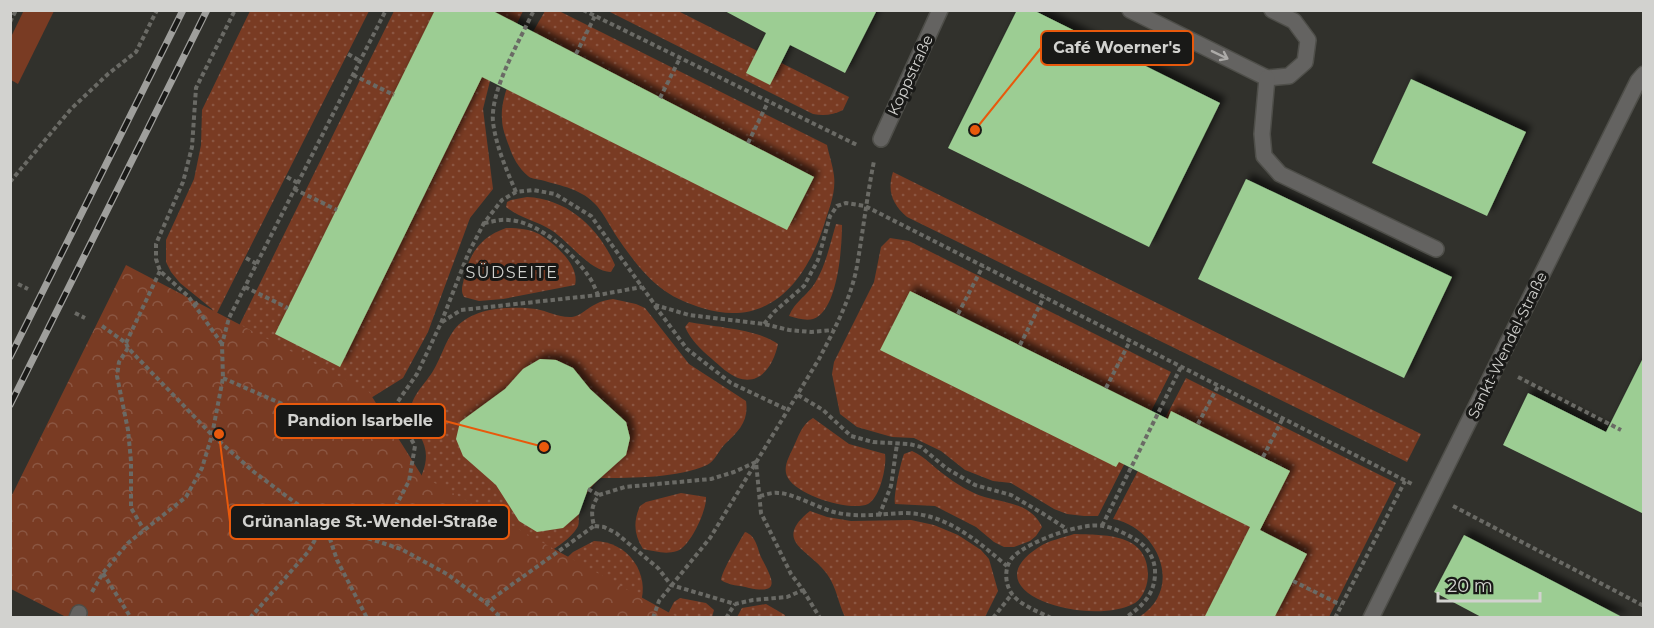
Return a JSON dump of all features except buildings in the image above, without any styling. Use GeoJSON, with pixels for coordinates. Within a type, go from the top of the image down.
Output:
{"type":"FeatureCollection","features":[{"type":"Feature","properties":{"kind":"street","name":"Koppstraße"},"geometry":{"type":"LineString","coordinates":[[881,139],[939,10]]}},
{"type":"Feature","properties":{"kind":"street"},"geometry":{"type":"LineString","coordinates":[[1130,10],[1267,78],[1289,76],[1305,63],[1308,40],[1294,21],[1272,10]]}},
{"type":"Feature","properties":{"kind":"street","name":"Sankt-Wendel-Straße"},"geometry":{"type":"LineString","coordinates":[[1371,618],[1638,81],[1644,74]]}},
{"type":"Feature","properties":{"kind":"street"},"geometry":{"type":"LineString","coordinates":[[1267,78],[1262,135],[1264,156],[1280,174],[1436,249]]}},
{"type":"Feature","properties":{"kind":"path"},"geometry":{"type":"LineString","coordinates":[[10,22],[16,10]]}},
{"type":"Feature","properties":{"kind":"path"},"geometry":{"type":"LineString","coordinates":[[10,182],[87,92],[136,52],[157,10]]}},
{"type":"Feature","properties":{"kind":"path"},"geometry":{"type":"LineString","coordinates":[[222,344],[188,296],[160,271],[156,259],[156,244],[180,190],[192,147],[196,88],[235,10]]}},
{"type":"Feature","properties":{"kind":"path"},"geometry":{"type":"LineString","coordinates":[[78,615],[103,573],[128,543],[186,497],[202,468],[212,435],[223,378],[222,344],[229,318],[386,10]]}},
{"type":"Feature","properties":{"kind":"path"},"geometry":{"type":"LineString","coordinates":[[516,192],[497,144],[493,120],[497,88],[534,10]]}},
{"type":"Feature","properties":{"kind":"path"},"geometry":{"type":"LineString","coordinates":[[584,10],[876,154]]}},
{"type":"Feature","properties":{"kind":"path"},"geometry":{"type":"LineString","coordinates":[[576,54],[595,16]]}},
{"type":"Feature","properties":{"kind":"path"},"geometry":{"type":"LineString","coordinates":[[348,54],[360,61]]}},
{"type":"Feature","properties":{"kind":"path"},"geometry":{"type":"LineString","coordinates":[[660,98],[680,58]]}},
{"type":"Feature","properties":{"kind":"path"},"geometry":{"type":"LineString","coordinates":[[353,75],[394,95]]}},
{"type":"Feature","properties":{"kind":"path"},"geometry":{"type":"LineString","coordinates":[[748,143],[768,102]]}},
{"type":"Feature","properties":{"kind":"path"},"geometry":{"type":"LineString","coordinates":[[653,618],[659,601],[699,554],[798,395],[834,330],[857,266],[865,206],[881,139]]}},
{"type":"Feature","properties":{"kind":"path"},"geometry":{"type":"LineString","coordinates":[[287,177],[298,183]]}},
{"type":"Feature","properties":{"kind":"path"},"geometry":{"type":"LineString","coordinates":[[294,189],[337,210]]}},
{"type":"Feature","properties":{"kind":"path"},"geometry":{"type":"LineString","coordinates":[[223,378],[305,414],[354,419],[394,407],[417,374],[468,254],[484,223],[502,200],[516,192],[533,190],[555,194],[591,216],[687,349],[731,383],[788,410]]}},
{"type":"Feature","properties":{"kind":"path"},"geometry":{"type":"LineString","coordinates":[[764,324],[774,312],[804,286],[818,260],[830,216],[837,206],[846,203],[865,206],[1283,418],[1644,606]]}},
{"type":"Feature","properties":{"kind":"path"},"geometry":{"type":"LineString","coordinates":[[484,223],[508,220],[531,225],[552,238],[588,274],[598,295]]}},
{"type":"Feature","properties":{"kind":"path"},"geometry":{"type":"LineString","coordinates":[[246,258],[256,264]]}},
{"type":"Feature","properties":{"kind":"path"},"geometry":{"type":"LineString","coordinates":[[958,314],[983,266]]}},
{"type":"Feature","properties":{"kind":"path"},"geometry":{"type":"LineString","coordinates":[[126,343],[160,271]]}},
{"type":"Feature","properties":{"kind":"path"},"geometry":{"type":"LineString","coordinates":[[18,284],[28,289]]}},
{"type":"Feature","properties":{"kind":"path"},"geometry":{"type":"LineString","coordinates":[[245,287],[288,308]]}},
{"type":"Feature","properties":{"kind":"path"},"geometry":{"type":"LineString","coordinates":[[441,322],[460,310],[598,295],[642,287]]}},
{"type":"Feature","properties":{"kind":"path"},"geometry":{"type":"LineString","coordinates":[[1020,345],[1044,297]]}},
{"type":"Feature","properties":{"kind":"path"},"geometry":{"type":"LineString","coordinates":[[194,305],[200,301]]}},
{"type":"Feature","properties":{"kind":"path"},"geometry":{"type":"LineString","coordinates":[[655,305],[689,315],[764,324],[789,330],[811,332],[834,330]]}},
{"type":"Feature","properties":{"kind":"path"},"geometry":{"type":"LineString","coordinates":[[75,313],[85,318]]}},
{"type":"Feature","properties":{"kind":"path"},"geometry":{"type":"LineString","coordinates":[[102,326],[126,343],[128,348],[212,435],[254,472],[298,502],[324,524],[401,549],[447,574],[486,603],[501,618]]}},
{"type":"Feature","properties":{"kind":"path"},"geometry":{"type":"LineString","coordinates":[[1106,388],[1130,341]]}},
{"type":"Feature","properties":{"kind":"path"},"geometry":{"type":"LineString","coordinates":[[128,348],[119,362],[117,376],[128,430],[131,461],[131,508],[144,530]]}},
{"type":"Feature","properties":{"kind":"path"},"geometry":{"type":"LineString","coordinates":[[1497,366],[1621,430]]}},
{"type":"Feature","properties":{"kind":"path"},"geometry":{"type":"LineString","coordinates":[[1102,526],[1181,367]]}},
{"type":"Feature","properties":{"kind":"path"},"geometry":{"type":"LineString","coordinates":[[1198,424],[1218,386]]}},
{"type":"Feature","properties":{"kind":"path"},"geometry":{"type":"LineString","coordinates":[[798,395],[823,410],[851,436],[873,442],[921,447],[946,468],[975,485],[1011,495],[1067,530]]}},
{"type":"Feature","properties":{"kind":"path"},"geometry":{"type":"LineString","coordinates":[[378,540],[409,482],[415,447],[394,407]]}},
{"type":"Feature","properties":{"kind":"path"},"geometry":{"type":"LineString","coordinates":[[1263,457],[1283,418]]}},
{"type":"Feature","properties":{"kind":"path"},"geometry":{"type":"LineString","coordinates":[[879,516],[891,486],[897,444]]}},
{"type":"Feature","properties":{"kind":"path"},"geometry":{"type":"LineString","coordinates":[[594,526],[591,514],[592,505],[599,495],[625,487],[711,479],[756,462]]}},
{"type":"Feature","properties":{"kind":"path"},"geometry":{"type":"LineString","coordinates":[[756,462],[761,513],[791,574],[820,618]]}},
{"type":"Feature","properties":{"kind":"path"},"geometry":{"type":"LineString","coordinates":[[1335,618],[1405,481]]}},
{"type":"Feature","properties":{"kind":"path"},"geometry":{"type":"LineString","coordinates":[[588,489],[599,495]]}},
{"type":"Feature","properties":{"kind":"path"},"geometry":{"type":"LineString","coordinates":[[760,496],[778,492],[837,513],[879,516],[903,513],[927,516],[949,523],[972,536],[1007,566]]}},
{"type":"Feature","properties":{"kind":"path"},"geometry":{"type":"LineString","coordinates":[[250,618],[308,552],[324,524]]}},
{"type":"Feature","properties":{"kind":"path"},"geometry":{"type":"LineString","coordinates":[[324,524],[337,560],[367,618]]}},
{"type":"Feature","properties":{"kind":"path"},"geometry":{"type":"LineString","coordinates":[[486,603],[594,526],[604,527],[616,533],[658,568],[671,585],[735,604],[787,597],[803,590]]}},
{"type":"Feature","properties":{"kind":"path"},"geometry":{"type":"LineString","coordinates":[[1051,618],[1029,607],[1012,594],[1006,580],[1007,566],[1014,555],[1047,537],[1067,530],[1102,526],[1122,532],[1140,542],[1149,551],[1154,562],[1155,576],[1147,600],[1125,618]]}},
{"type":"Feature","properties":{"kind":"path"},"geometry":{"type":"LineString","coordinates":[[103,573],[131,618]]}},
{"type":"Feature","properties":{"kind":"path"},"geometry":{"type":"LineString","coordinates":[[1293,581],[1341,605]]}},
{"type":"Feature","properties":{"kind":"path"},"geometry":{"type":"LineString","coordinates":[[993,618],[1012,594]]}},
{"type":"Feature","properties":{"kind":"path"},"geometry":{"type":"LineString","coordinates":[[726,618],[735,604]]}},
{"type":"Feature","properties":{"kind":"green space"},"geometry":{"type":"Polygon","coordinates":[[[24,10],[54,11],[18,84],[11,80],[11,37],[24,10]]]}},
{"type":"Feature","properties":{"kind":"green space"},"geometry":{"type":"Polygon","coordinates":[[[250,11],[369,11],[216,315],[171,272],[166,262],[166,240],[194,179],[201,145],[202,110],[250,11]]]}},
{"type":"Feature","properties":{"kind":"green space"},"geometry":{"type":"Polygon","coordinates":[[[394,11],[523,11],[490,81],[483,109],[493,189],[470,218],[428,332],[403,378],[358,406],[235,334],[394,11]]]}},
{"type":"Feature","properties":{"kind":"green space"},"geometry":{"type":"Polygon","coordinates":[[[545,11],[559,11],[827,145],[834,182],[830,207],[807,265],[781,296],[765,306],[746,312],[725,313],[678,299],[658,286],[645,273],[591,200],[571,189],[531,178],[522,170],[512,154],[504,133],[502,107],[510,78],[545,11]]]}},
{"type":"Feature","properties":{"kind":"green space"},"geometry":{"type":"Polygon","coordinates":[[[608,11],[678,11],[849,97],[843,110],[828,115],[813,114],[608,11]]]}},
{"type":"Feature","properties":{"kind":"green space"},"geometry":{"type":"Polygon","coordinates":[[[893,172],[1421,434],[1407,462],[907,217],[892,197],[893,172]]]}},
{"type":"Feature","properties":{"kind":"green space"},"geometry":{"type":"Polygon","coordinates":[[[527,197],[556,203],[580,218],[591,228],[608,252],[615,265],[611,272],[595,267],[551,230],[506,207],[507,202],[511,200],[527,197]]]}},
{"type":"Feature","properties":{"kind":"green space"},"geometry":{"type":"Polygon","coordinates":[[[836,224],[842,225],[841,248],[837,277],[828,304],[821,314],[813,319],[789,316],[794,306],[812,288],[819,276],[836,224]]]}},
{"type":"Feature","properties":{"kind":"green space"},"geometry":{"type":"Polygon","coordinates":[[[506,228],[531,231],[552,243],[565,256],[574,270],[575,285],[503,299],[479,301],[464,297],[462,290],[464,278],[473,253],[483,241],[506,228]]]}},
{"type":"Feature","properties":{"kind":"green space"},"geometry":{"type":"Polygon","coordinates":[[[890,238],[909,241],[1171,372],[1098,516],[1067,514],[1054,509],[1011,483],[993,481],[965,470],[941,451],[914,438],[892,437],[857,427],[840,414],[832,374],[834,362],[874,282],[881,247],[890,238]]]}},
{"type":"Feature","properties":{"kind":"green space"},"geometry":{"type":"Polygon","coordinates":[[[126,265],[369,392],[422,476],[677,617],[66,617],[11,589],[10,499],[126,265]]]}},
{"type":"Feature","properties":{"kind":"green space"},"geometry":{"type":"Polygon","coordinates":[[[613,299],[645,308],[689,364],[746,401],[746,414],[742,425],[712,461],[683,473],[600,478],[584,499],[577,528],[567,539],[548,553],[416,487],[426,456],[411,414],[412,405],[416,395],[436,366],[454,330],[462,322],[481,312],[503,308],[536,309],[572,317],[598,303],[613,299]]]}},
{"type":"Feature","properties":{"kind":"green space"},"geometry":{"type":"Polygon","coordinates":[[[689,322],[735,329],[769,339],[778,344],[770,365],[766,371],[754,379],[738,378],[724,370],[690,336],[685,327],[689,322]]]}},
{"type":"Feature","properties":{"kind":"green space"},"geometry":{"type":"Polygon","coordinates":[[[1186,378],[1396,483],[1329,617],[1139,617],[1153,605],[1160,591],[1163,576],[1160,561],[1143,534],[1113,519],[1186,378]]]}},
{"type":"Feature","properties":{"kind":"green space"},"geometry":{"type":"Polygon","coordinates":[[[813,418],[849,444],[885,454],[882,481],[876,495],[868,504],[850,506],[825,501],[802,491],[788,478],[786,466],[788,459],[803,427],[813,418]]]}},
{"type":"Feature","properties":{"kind":"green space"},"geometry":{"type":"Polygon","coordinates":[[[912,451],[952,481],[971,491],[1029,511],[1042,527],[1030,541],[1014,547],[1004,547],[976,527],[935,506],[895,504],[896,487],[904,454],[912,451]]]}},
{"type":"Feature","properties":{"kind":"green space"},"geometry":{"type":"Polygon","coordinates":[[[681,493],[706,497],[704,510],[692,536],[677,551],[664,553],[643,549],[636,528],[640,506],[646,502],[681,493]]]}},
{"type":"Feature","properties":{"kind":"green space"},"geometry":{"type":"Polygon","coordinates":[[[810,511],[827,517],[851,521],[911,520],[934,525],[958,535],[981,550],[989,559],[998,591],[985,617],[845,617],[827,574],[804,552],[794,538],[794,531],[799,522],[810,511]]]}},
{"type":"Feature","properties":{"kind":"green space"},"geometry":{"type":"Polygon","coordinates":[[[745,532],[752,536],[771,578],[772,583],[767,589],[749,588],[721,580],[727,563],[745,532]]]}},
{"type":"Feature","properties":{"kind":"green space"},"geometry":{"type":"Polygon","coordinates":[[[1074,534],[1111,536],[1132,544],[1140,551],[1146,561],[1148,574],[1145,590],[1135,603],[1115,610],[1091,611],[1044,602],[1026,592],[1017,579],[1021,564],[1039,547],[1074,534]]]}},
{"type":"Feature","properties":{"kind":"green space"},"geometry":{"type":"Polygon","coordinates":[[[594,541],[606,542],[617,547],[634,561],[642,582],[643,593],[640,605],[555,569],[573,552],[594,541]]]}},
{"type":"Feature","properties":{"kind":"green space"},"geometry":{"type":"Polygon","coordinates":[[[680,598],[706,603],[714,610],[712,617],[666,618],[674,602],[680,598]]]}},
{"type":"Feature","properties":{"kind":"green space"},"geometry":{"type":"Polygon","coordinates":[[[766,604],[785,617],[737,617],[742,608],[766,604]]]}},
{"type":"Feature","properties":{"kind":"railway"},"geometry":{"type":"LineString","coordinates":[[10,357],[183,10]]}},
{"type":"Feature","properties":{"kind":"railway"},"geometry":{"type":"LineString","coordinates":[[10,405],[207,10]]}},
{"type":"Feature","properties":{"kind":"place","name":"Café Woerner's"},"geometry":{"type":"Point","coordinates":[975,130]}},
{"type":"Feature","properties":{"kind":"place","name":"Grünanlage St.-Wendel-Straße"},"geometry":{"type":"Point","coordinates":[219,434]}},
{"type":"Feature","properties":{"kind":"place","name":"Pandion Isarbelle"},"geometry":{"type":"Point","coordinates":[544,447]}},
{"type":"Feature","properties":{"kind":"district","name":"SÜDSEITE"},"geometry":{"type":"Point","coordinates":[512,272]}}]}
